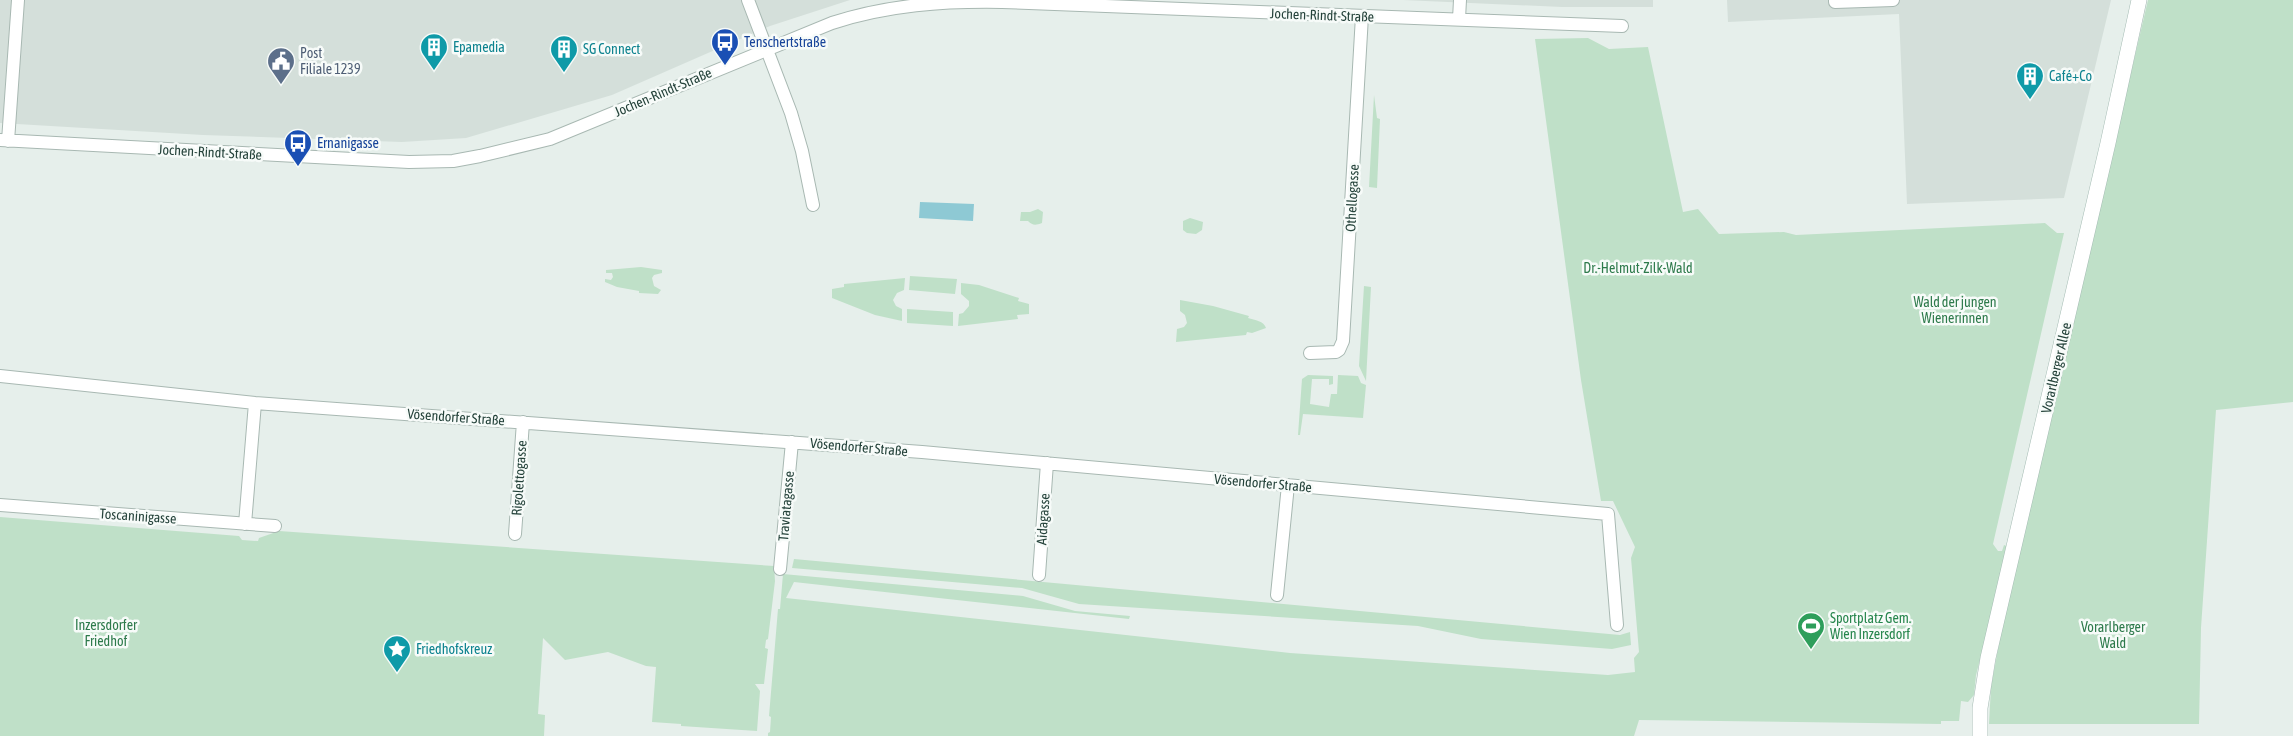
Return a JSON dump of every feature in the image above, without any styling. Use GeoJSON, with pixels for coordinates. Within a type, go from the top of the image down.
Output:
{"type":"FeatureCollection","features":[{"type":"Feature","properties":{"kind":"main road","name":"Vorarlberger Allee"},"geometry":{"type":"LineString","coordinates":[[1980,736],[1980,708],[1988,658],[2108,144],[2139,0]]}},
{"type":"Feature","properties":{"kind":"street"},"geometry":{"type":"LineString","coordinates":[[4,140],[18,0]]}},
{"type":"Feature","properties":{"kind":"street"},"geometry":{"type":"LineString","coordinates":[[748,0],[767,48],[799,141],[812,205]]}},
{"type":"Feature","properties":{"kind":"street"},"geometry":{"type":"LineString","coordinates":[[1459,19],[1460,0]]}},
{"type":"Feature","properties":{"kind":"street"},"geometry":{"type":"LineString","coordinates":[[1835,0],[1835,2],[1893,0]]}},
{"type":"Feature","properties":{"kind":"street","name":"Jochen-Rindt-Straße"},"geometry":{"type":"LineString","coordinates":[[4,140],[409,162],[453,160],[499,153],[550,139],[767,48],[832,23],[878,10],[924,3],[1002,1],[1459,19],[1533,24],[1622,26]]}},
{"type":"Feature","properties":{"kind":"street","name":"Othellogasse"},"geometry":{"type":"LineString","coordinates":[[1310,353],[1336,352],[1343,341],[1362,16]]}},
{"type":"Feature","properties":{"kind":"street","name":"Vösendorfer Straße"},"geometry":{"type":"LineString","coordinates":[[0,376],[255,403],[792,442],[1608,514],[1617,625]]}},
{"type":"Feature","properties":{"kind":"street"},"geometry":{"type":"LineString","coordinates":[[245,524],[255,403]]}},
{"type":"Feature","properties":{"kind":"street","name":"Rigolettogasse"},"geometry":{"type":"LineString","coordinates":[[515,534],[523,422]]}},
{"type":"Feature","properties":{"kind":"street","name":"Traviatagasse"},"geometry":{"type":"LineString","coordinates":[[780,569],[792,442]]}},
{"type":"Feature","properties":{"kind":"street","name":"Aidagasse"},"geometry":{"type":"LineString","coordinates":[[1039,575],[1047,463]]}},
{"type":"Feature","properties":{"kind":"street"},"geometry":{"type":"LineString","coordinates":[[1277,595],[1288,485]]}},
{"type":"Feature","properties":{"kind":"street","name":"Toscaninigasse"},"geometry":{"type":"LineString","coordinates":[[0,505],[275,526]]}},
{"type":"Feature","properties":{"kind":"shaded area"},"geometry":{"type":"Polygon","coordinates":[[[0,0],[850,0],[770,26],[612,95],[466,138],[402,142],[203,135],[0,123],[0,0]]]}},
{"type":"Feature","properties":{"kind":"shaded area"},"geometry":{"type":"Polygon","coordinates":[[[1403,0],[1653,0],[1653,7],[1562,7],[1403,0]]]}},
{"type":"Feature","properties":{"kind":"shaded area"},"geometry":{"type":"Polygon","coordinates":[[[1727,0],[2111,0],[2064,198],[1907,204],[1899,14],[1728,22],[1727,0]]]}},
{"type":"Feature","properties":{"kind":"green space","name":"Vorarlberger Wald"},"geometry":{"type":"Polygon","coordinates":[[[2148,0],[2293,0],[2293,402],[2216,410],[2201,628],[2199,724],[1989,724],[1991,687],[2003,622],[2148,0]]]}},
{"type":"Feature","properties":{"kind":"green space"},"geometry":{"type":"Polygon","coordinates":[[[1588,38],[1609,49],[1648,47],[1683,212],[1698,209],[1719,234],[1784,232],[1796,235],[2045,223],[2057,233],[2064,233],[1993,544],[1998,551],[2002,551],[2004,545],[2009,547],[1976,675],[1974,695],[1968,702],[1961,701],[1959,721],[1941,721],[1941,724],[1639,720],[1634,736],[768,736],[770,732],[771,717],[769,716],[778,609],[780,609],[783,574],[1023,596],[1075,611],[1130,616],[1129,619],[794,582],[786,598],[1290,653],[1608,675],[1635,672],[1634,658],[1639,652],[1631,558],[1635,547],[1613,501],[1601,501],[1581,380],[1535,39],[1588,38]]]}},
{"type":"Feature","properties":{"kind":"green space"},"geometry":{"type":"Polygon","coordinates":[[[1374,95],[1377,118],[1380,119],[1377,188],[1369,187],[1374,95]]]}},
{"type":"Feature","properties":{"kind":"green space"},"geometry":{"type":"Polygon","coordinates":[[[1038,209],[1043,212],[1042,223],[1035,225],[1028,221],[1020,221],[1021,212],[1030,212],[1038,209]]]}},
{"type":"Feature","properties":{"kind":"green space"},"geometry":{"type":"Polygon","coordinates":[[[1190,218],[1203,222],[1202,230],[1196,234],[1187,233],[1183,230],[1183,221],[1190,218]]]}},
{"type":"Feature","properties":{"kind":"green space"},"geometry":{"type":"Polygon","coordinates":[[[641,267],[662,270],[662,273],[654,275],[652,278],[654,286],[661,290],[658,294],[639,293],[639,291],[617,287],[605,282],[605,279],[611,280],[613,277],[612,273],[606,273],[606,270],[641,267]]]}},
{"type":"Feature","properties":{"kind":"green space"},"geometry":{"type":"Polygon","coordinates":[[[910,276],[957,279],[955,294],[909,290],[910,276]]]}},
{"type":"Feature","properties":{"kind":"green space"},"geometry":{"type":"Polygon","coordinates":[[[905,278],[904,290],[897,293],[893,300],[896,306],[902,309],[902,321],[875,315],[832,298],[832,289],[844,287],[844,284],[905,278]]]}},
{"type":"Feature","properties":{"kind":"green space"},"geometry":{"type":"Polygon","coordinates":[[[961,283],[979,285],[1019,298],[1018,301],[1029,304],[1029,314],[1017,315],[1018,319],[958,326],[959,314],[963,313],[969,306],[969,301],[961,294],[961,283]]]}},
{"type":"Feature","properties":{"kind":"green space"},"geometry":{"type":"Polygon","coordinates":[[[1364,286],[1371,287],[1366,381],[1359,366],[1364,286]]]}},
{"type":"Feature","properties":{"kind":"green space"},"geometry":{"type":"Polygon","coordinates":[[[1180,300],[1213,306],[1249,316],[1248,318],[1261,322],[1266,328],[1252,333],[1247,332],[1246,335],[1176,342],[1177,329],[1184,327],[1187,323],[1185,315],[1180,311],[1180,300]]]}},
{"type":"Feature","properties":{"kind":"green space"},"geometry":{"type":"Polygon","coordinates":[[[907,309],[953,312],[953,326],[907,323],[907,309]]]}},
{"type":"Feature","properties":{"kind":"green space"},"geometry":{"type":"Polygon","coordinates":[[[1308,375],[1333,376],[1333,384],[1329,385],[1329,379],[1312,379],[1310,404],[1329,407],[1331,394],[1337,394],[1338,375],[1358,376],[1361,383],[1366,385],[1363,418],[1303,414],[1300,435],[1298,435],[1302,379],[1308,375]]]}},
{"type":"Feature","properties":{"kind":"green space","name":"Inzersdorfer Friedhof"},"geometry":{"type":"Polygon","coordinates":[[[0,517],[239,536],[242,540],[258,541],[259,538],[279,531],[774,566],[775,581],[768,639],[766,640],[765,648],[768,649],[764,684],[755,684],[760,691],[757,731],[681,726],[681,724],[652,722],[656,667],[646,666],[608,652],[565,660],[543,638],[538,714],[545,715],[544,736],[0,736],[0,517]]]}},
{"type":"Feature","properties":{"kind":"green space"},"geometry":{"type":"Polygon","coordinates":[[[794,559],[1620,635],[1630,632],[1631,645],[1612,649],[1481,639],[1418,626],[1079,604],[1022,588],[792,568],[794,559]]]}},
{"type":"Feature","properties":{"kind":"water"},"geometry":{"type":"Polygon","coordinates":[[[920,202],[974,204],[973,221],[919,218],[920,202]]]}},
{"type":"Feature","properties":{"kind":"place","name":"Tenschertstraße"},"geometry":{"type":"Point","coordinates":[725,66]}},
{"type":"Feature","properties":{"kind":"place","name":"Epamedia"},"geometry":{"type":"Point","coordinates":[434,71]}},
{"type":"Feature","properties":{"kind":"place","name":"SG Connect"},"geometry":{"type":"Point","coordinates":[564,73]}},
{"type":"Feature","properties":{"kind":"place","name":"Post Filiale 1239"},"geometry":{"type":"Point","coordinates":[281,85]}},
{"type":"Feature","properties":{"kind":"place","name":"Café+Co"},"geometry":{"type":"Point","coordinates":[2030,100]}},
{"type":"Feature","properties":{"kind":"place","name":"Ernanigasse"},"geometry":{"type":"Point","coordinates":[298,167]}},
{"type":"Feature","properties":{"kind":"place","name":"Sportplatz Gem. Wien Inzersdorf"},"geometry":{"type":"Point","coordinates":[1811,650]}},
{"type":"Feature","properties":{"kind":"place","name":"Friedhofskreuz"},"geometry":{"type":"Point","coordinates":[397,673]}},
{"type":"Feature","properties":{"kind":"park label","name":"Dr.-Helmut-Zilk-Wald"},"geometry":{"type":"Point","coordinates":[1638,268]}},
{"type":"Feature","properties":{"kind":"park label","name":"Wald der jungen Wienerinnen"},"geometry":{"type":"Point","coordinates":[1955,310]}}]}
